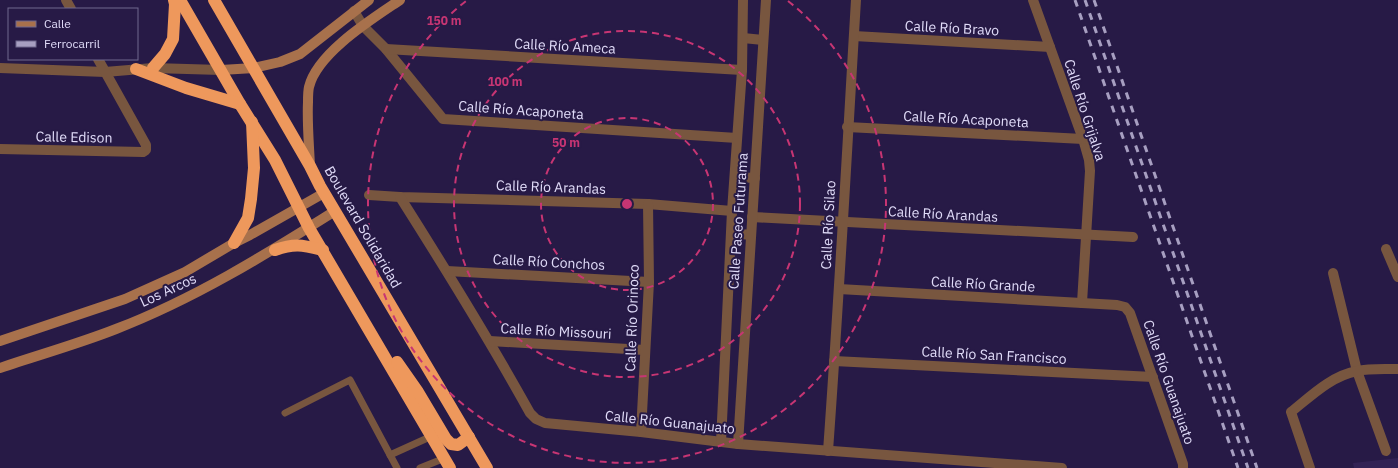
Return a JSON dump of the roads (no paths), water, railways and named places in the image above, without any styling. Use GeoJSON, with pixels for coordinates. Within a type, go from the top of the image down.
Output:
{"type":"FeatureCollection","features":[{"type":"Feature","properties":{"kind":"highway"},"geometry":{"type":"LineString","coordinates":[[153,68],[165,54],[173,39],[174,0]]}},
{"type":"Feature","properties":{"kind":"highway"},"geometry":{"type":"LineString","coordinates":[[180,0],[222,70],[240,104],[275,160],[298,208],[322,250],[448,463]]}},
{"type":"Feature","properties":{"kind":"highway","name":"Boulevard Solidaridad"},"geometry":{"type":"LineString","coordinates":[[214,0],[310,166],[324,193],[487,468]]}},
{"type":"Feature","properties":{"kind":"highway"},"geometry":{"type":"LineString","coordinates":[[136,69],[186,88],[240,104]]}},
{"type":"Feature","properties":{"kind":"highway"},"geometry":{"type":"LineString","coordinates":[[234,243],[248,218],[254,168],[252,121]]}},
{"type":"Feature","properties":{"kind":"highway"},"geometry":{"type":"LineString","coordinates":[[275,250],[290,245],[306,246],[322,250]]}},
{"type":"Feature","properties":{"kind":"highway"},"geometry":{"type":"LineString","coordinates":[[377,341],[399,364],[418,392],[446,439],[451,444],[458,445],[469,437]]}},
{"type":"Feature","properties":{"kind":"main road"},"geometry":{"type":"LineString","coordinates":[[222,70],[254,68],[280,62],[300,54],[369,0]]}},
{"type":"Feature","properties":{"kind":"main road"},"geometry":{"type":"LineString","coordinates":[[310,166],[307,117],[309,87],[314,74],[321,63],[334,50],[363,26],[400,0]]}},
{"type":"Feature","properties":{"kind":"main road","name":"Los Arcos"},"geometry":{"type":"LineString","coordinates":[[0,341],[125,300],[185,272],[324,193]]}},
{"type":"Feature","properties":{"kind":"main road","name":"Los Arcos"},"geometry":{"type":"LineString","coordinates":[[0,368],[123,326],[164,308],[224,279],[275,250],[336,211]]}},
{"type":"Feature","properties":{"kind":"street","name":"Calle Paseo Futurama"},"geometry":{"type":"LineString","coordinates":[[721,442],[736,138],[742,70],[743,0]]}},
{"type":"Feature","properties":{"kind":"street","name":"Calle Paseo Futurama"},"geometry":{"type":"LineString","coordinates":[[738,444],[766,0]]}},
{"type":"Feature","properties":{"kind":"street","name":"Calle Río Silao"},"geometry":{"type":"LineString","coordinates":[[828,450],[856,0]]}},
{"type":"Feature","properties":{"kind":"street","name":"Calle Río Grijalva"},"geometry":{"type":"LineString","coordinates":[[1033,0],[1083,139],[1090,172],[1082,303]]}},
{"type":"Feature","properties":{"kind":"street","name":"Calle Río Acaponeta"},"geometry":{"type":"LineString","coordinates":[[354,11],[363,26],[386,49],[443,119],[736,138]]}},
{"type":"Feature","properties":{"kind":"street","name":"Calle Río Bravo"},"geometry":{"type":"LineString","coordinates":[[854,36],[1050,47]]}},
{"type":"Feature","properties":{"kind":"street"},"geometry":{"type":"LineString","coordinates":[[743,38],[763,40]]}},
{"type":"Feature","properties":{"kind":"street","name":"Calle Río Ameca"},"geometry":{"type":"LineString","coordinates":[[386,49],[742,70]]}},
{"type":"Feature","properties":{"kind":"street"},"geometry":{"type":"LineString","coordinates":[[99,60],[105,72]]}},
{"type":"Feature","properties":{"kind":"street"},"geometry":{"type":"LineString","coordinates":[[0,68],[105,72],[153,68],[222,70]]}},
{"type":"Feature","properties":{"kind":"street","name":"Calle Edison"},"geometry":{"type":"LineString","coordinates":[[0,149],[143,152],[146,150],[146,145],[105,72]]}},
{"type":"Feature","properties":{"kind":"street","name":"Calle Río Acaponeta"},"geometry":{"type":"LineString","coordinates":[[848,127],[1083,139]]}},
{"type":"Feature","properties":{"kind":"street"},"geometry":{"type":"LineString","coordinates":[[735,177],[754,178]]}},
{"type":"Feature","properties":{"kind":"street","name":"Calle Río Arandas"},"geometry":{"type":"LineString","coordinates":[[369,194],[400,197],[648,204],[732,211]]}},
{"type":"Feature","properties":{"kind":"street","name":"Calle Río Guanajuato"},"geometry":{"type":"LineString","coordinates":[[400,197],[490,341],[530,413],[536,419],[545,424],[641,432],[738,444],[1062,468]]}},
{"type":"Feature","properties":{"kind":"street","name":"Calle Río Orinoco"},"geometry":{"type":"LineString","coordinates":[[641,432],[649,282],[648,204]]}},
{"type":"Feature","properties":{"kind":"street","name":"Calle Río Arandas"},"geometry":{"type":"LineString","coordinates":[[752,218],[1133,236]]}},
{"type":"Feature","properties":{"kind":"street"},"geometry":{"type":"LineString","coordinates":[[732,233],[751,235]]}},
{"type":"Feature","properties":{"kind":"street"},"geometry":{"type":"LineString","coordinates":[[1386,250],[1398,278]]}},
{"type":"Feature","properties":{"kind":"street","name":"Calle Río Conchos"},"geometry":{"type":"LineString","coordinates":[[447,271],[649,282]]}},
{"type":"Feature","properties":{"kind":"street"},"geometry":{"type":"LineString","coordinates":[[1333,273],[1357,370],[1386,451]]}},
{"type":"Feature","properties":{"kind":"street","name":"Calle Río Grande"},"geometry":{"type":"LineString","coordinates":[[839,290],[1082,303],[1125,307]]}},
{"type":"Feature","properties":{"kind":"street","name":"Calle Río Guanajuato"},"geometry":{"type":"LineString","coordinates":[[1125,307],[1130,313],[1183,464],[1183,468]]}},
{"type":"Feature","properties":{"kind":"street","name":"Calle Río Missouri"},"geometry":{"type":"LineString","coordinates":[[490,341],[645,350]]}},
{"type":"Feature","properties":{"kind":"street","name":"Calle Río San Francisco"},"geometry":{"type":"LineString","coordinates":[[834,361],[1152,377]]}},
{"type":"Feature","properties":{"kind":"street"},"geometry":{"type":"LineString","coordinates":[[1310,468],[1291,412],[1317,391],[1338,377],[1357,370],[1398,369]]}},
{"type":"Feature","properties":{"kind":"lane"},"geometry":{"type":"LineString","coordinates":[[286,413],[350,380],[397,468]]}},
{"type":"Feature","properties":{"kind":"lane"},"geometry":{"type":"LineString","coordinates":[[390,455],[432,436]]}},
{"type":"Feature","properties":{"kind":"lane"},"geometry":{"type":"LineString","coordinates":[[420,468],[448,463]]}},
{"type":"Feature","properties":{"kind":"railway"},"geometry":{"type":"LineString","coordinates":[[1075,0],[1238,468]]}},
{"type":"Feature","properties":{"kind":"railway"},"geometry":{"type":"LineString","coordinates":[[1085,0],[1248,468]]}},
{"type":"Feature","properties":{"kind":"railway"},"geometry":{"type":"LineString","coordinates":[[1094,0],[1257,468]]}}]}
